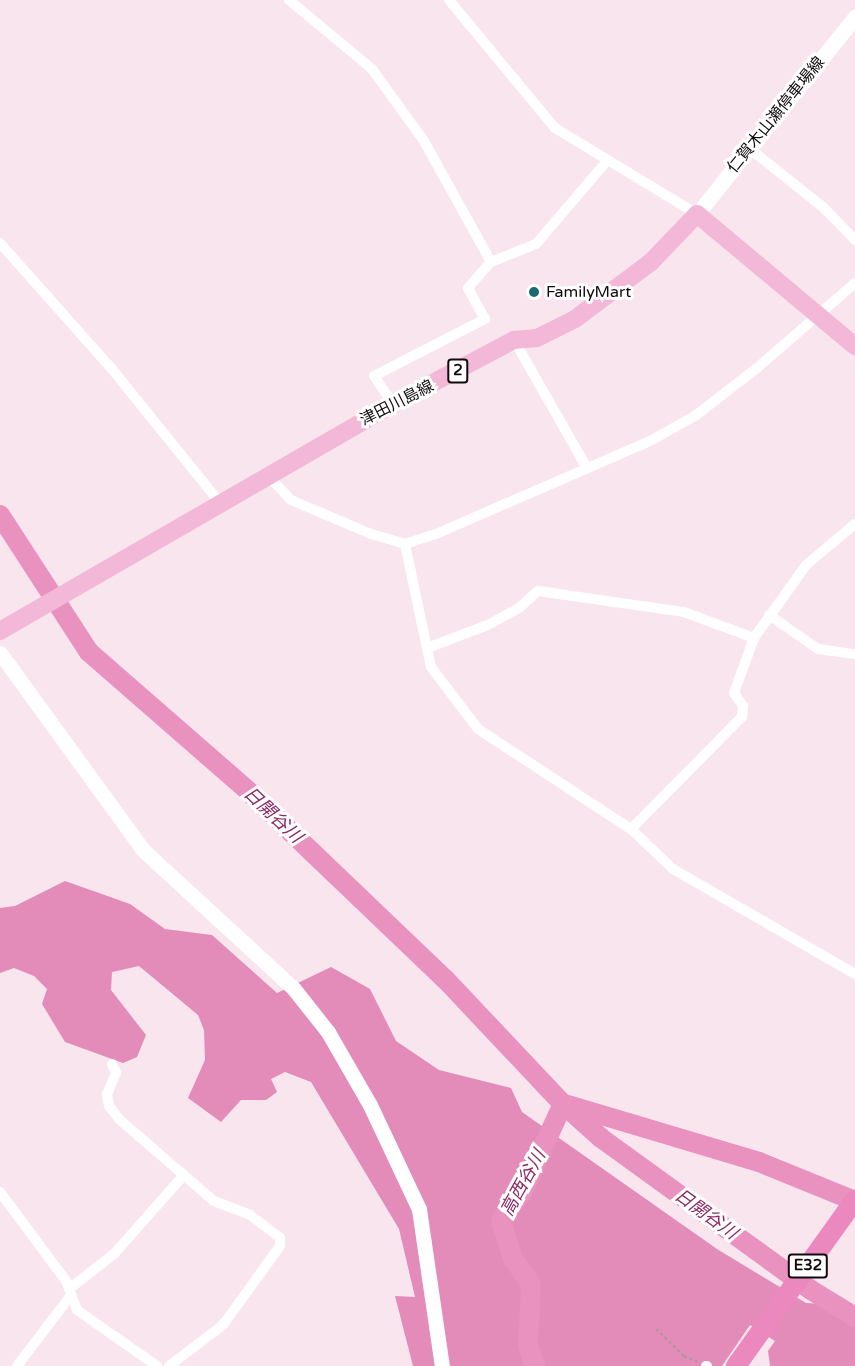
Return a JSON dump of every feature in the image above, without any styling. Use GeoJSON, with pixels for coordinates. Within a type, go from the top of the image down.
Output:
{"type":"FeatureCollection","features":[{"type":"Feature","properties":{"kind":"highway","name":"E32"},"geometry":{"type":"LineString","coordinates":[[736,1366],[855,1200]]}},
{"type":"Feature","properties":{"kind":"main road"},"geometry":{"type":"LineString","coordinates":[[697,214],[819,313],[855,346]]}},
{"type":"Feature","properties":{"kind":"main road","name":"津田川島線"},"geometry":{"type":"LineString","coordinates":[[3,629],[393,404],[514,340],[537,338],[609,296],[651,262],[697,214]]}},
{"type":"Feature","properties":{"kind":"street"},"geometry":{"type":"LineString","coordinates":[[290,0],[372,69],[424,141],[491,262]]}},
{"type":"Feature","properties":{"kind":"street"},"geometry":{"type":"LineString","coordinates":[[449,0],[555,128],[606,162],[697,214]]}},
{"type":"Feature","properties":{"kind":"street","name":"仁賀木山瀬停車場線"},"geometry":{"type":"LineString","coordinates":[[697,214],[855,17]]}},
{"type":"Feature","properties":{"kind":"street"},"geometry":{"type":"LineString","coordinates":[[749,148],[824,208],[855,240]]}},
{"type":"Feature","properties":{"kind":"street"},"geometry":{"type":"LineString","coordinates":[[393,404],[374,375],[485,319],[468,288],[491,262],[536,244],[606,162]]}},
{"type":"Feature","properties":{"kind":"street"},"geometry":{"type":"LineString","coordinates":[[0,243],[112,369],[220,503]]}},
{"type":"Feature","properties":{"kind":"street"},"geometry":{"type":"LineString","coordinates":[[268,476],[291,500],[371,534],[405,544],[500,508],[695,416],[757,368],[855,283]]}},
{"type":"Feature","properties":{"kind":"street"},"geometry":{"type":"LineString","coordinates":[[514,340],[587,468]]}},
{"type":"Feature","properties":{"kind":"street"},"geometry":{"type":"LineString","coordinates":[[631,829],[742,717],[743,706],[734,693],[754,638],[806,565],[855,524]]}},
{"type":"Feature","properties":{"kind":"street"},"geometry":{"type":"LineString","coordinates":[[405,544],[427,648],[439,680],[477,729],[631,829],[673,869],[855,974]]}},
{"type":"Feature","properties":{"kind":"street"},"geometry":{"type":"LineString","coordinates":[[427,648],[488,625],[526,603],[538,591],[684,612],[754,638]]}},
{"type":"Feature","properties":{"kind":"street"},"geometry":{"type":"LineString","coordinates":[[769,615],[818,649],[855,654]]}},
{"type":"Feature","properties":{"kind":"street"},"geometry":{"type":"LineString","coordinates":[[0,653],[143,849],[294,989],[328,1032],[370,1105],[418,1209],[442,1366]]}},
{"type":"Feature","properties":{"kind":"street"},"geometry":{"type":"LineString","coordinates":[[112,1064],[116,1073],[107,1094],[109,1106],[183,1176],[214,1201],[250,1215],[280,1238],[280,1246],[223,1325],[169,1366]]}},
{"type":"Feature","properties":{"kind":"street"},"geometry":{"type":"LineString","coordinates":[[17,1366],[70,1292],[114,1254],[183,1176]]}},
{"type":"Feature","properties":{"kind":"street"},"geometry":{"type":"LineString","coordinates":[[0,1192],[70,1292],[77,1310],[94,1326],[157,1366]]}},
{"type":"Feature","properties":{"kind":"path"},"geometry":{"type":"LineString","coordinates":[[656,1329],[684,1356],[706,1366]]}},
{"type":"Feature","properties":{"kind":"shaded area"},"geometry":{"type":"Polygon","coordinates":[[[65,881],[130,904],[165,929],[212,935],[277,993],[331,967],[370,989],[396,1041],[439,1070],[511,1088],[522,1112],[717,1249],[806,1303],[855,1306],[855,1366],[770,1366],[768,1351],[775,1341],[750,1325],[722,1366],[413,1366],[395,1296],[415,1297],[399,1229],[311,1082],[285,1072],[271,1079],[277,1092],[266,1100],[241,1100],[221,1122],[188,1098],[205,1060],[204,1030],[198,1015],[139,966],[112,972],[111,990],[146,1035],[137,1057],[123,1063],[65,1042],[42,1004],[47,989],[34,976],[14,968],[0,973],[0,908],[15,906],[65,881]]]}},
{"type":"Feature","properties":{"kind":"waterway","name":"日開谷川"},"geometry":{"type":"LineString","coordinates":[[0,515],[89,652],[247,790],[446,980],[563,1104],[601,1138],[811,1290],[855,1317]]}},
{"type":"Feature","properties":{"kind":"waterway","name":"高西谷川"},"geometry":{"type":"LineString","coordinates":[[535,1366],[528,1346],[531,1284],[513,1259],[501,1220],[522,1193],[563,1104]]}},
{"type":"Feature","properties":{"kind":"waterway","name":"日開谷川"},"geometry":{"type":"LineString","coordinates":[[568,1105],[759,1162],[855,1201]]}},
{"type":"Feature","properties":{"kind":"place","name":"FamilyMart"},"geometry":{"type":"Point","coordinates":[534,292]}}]}
